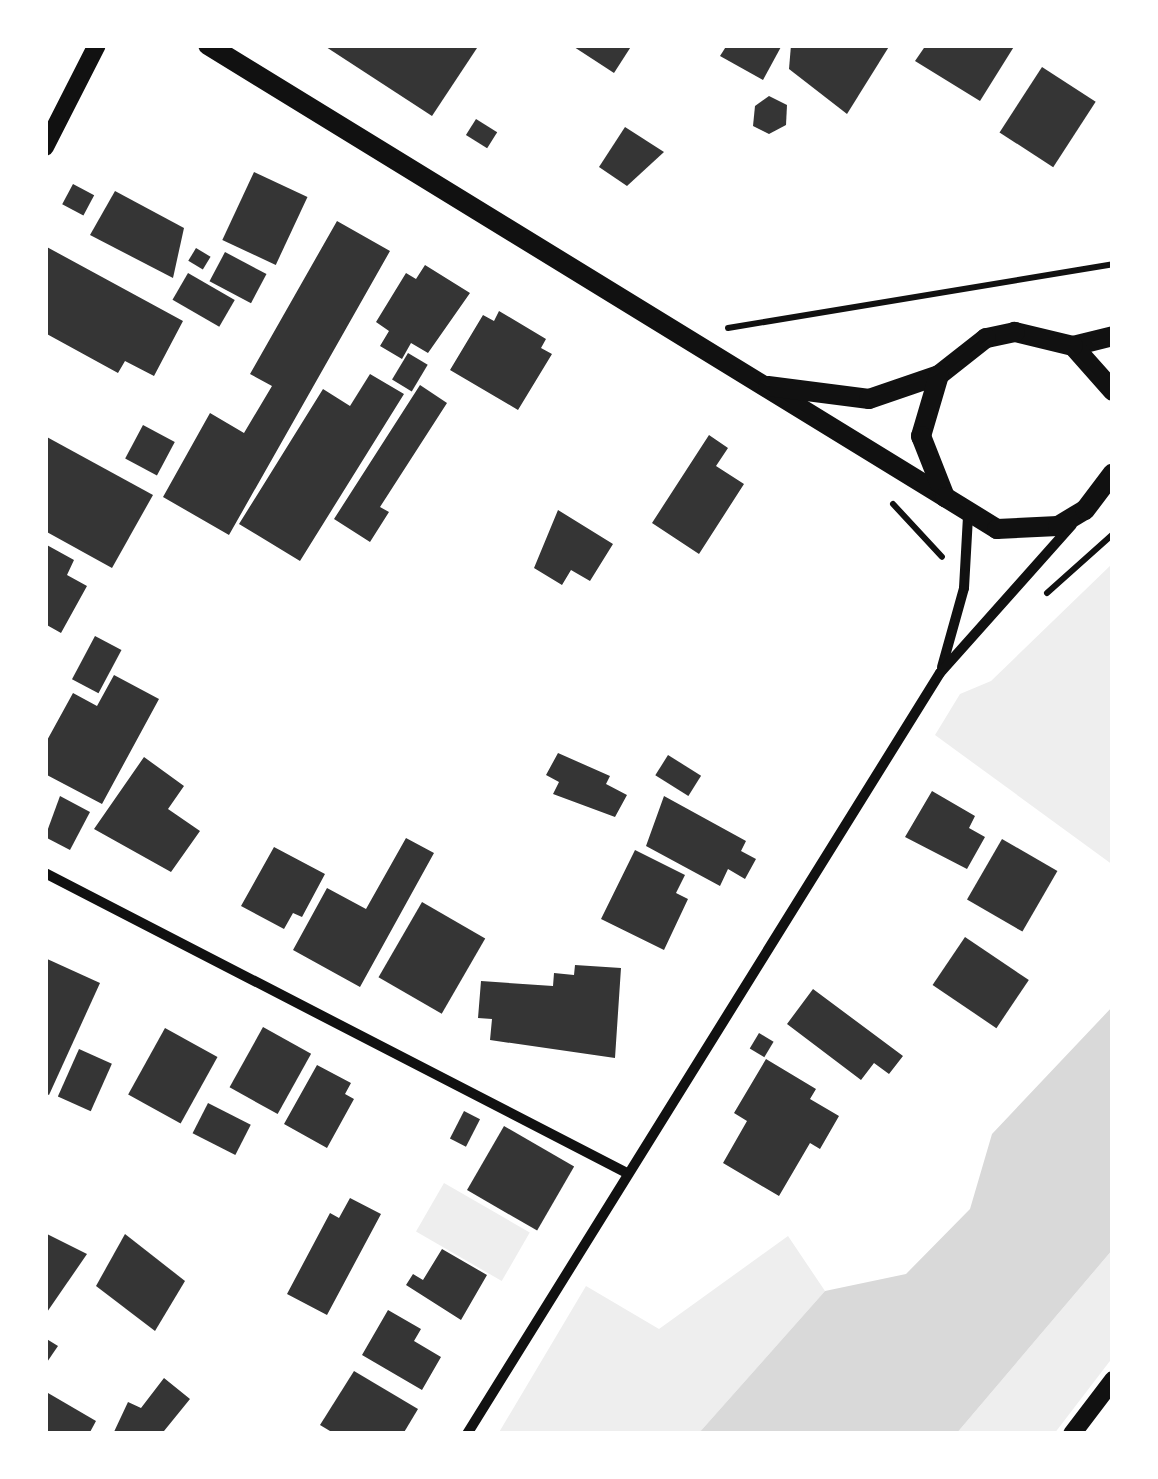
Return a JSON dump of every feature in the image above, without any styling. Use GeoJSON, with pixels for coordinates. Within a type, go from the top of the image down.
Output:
{"type":"FeatureCollection","features":[{"type":"Feature","properties":{"kind":"main road"},"geometry":{"type":"LineString","coordinates":[[208,45],[945,497],[968,517],[1028,532],[1085,510],[1113,472]]}},
{"type":"Feature","properties":{"kind":"main road"},"geometry":{"type":"LineString","coordinates":[[756,384],[870,399],[939,375],[986,338],[1045,335],[1073,346],[1113,391]]}},
{"type":"Feature","properties":{"kind":"main road"},"geometry":{"type":"LineString","coordinates":[[1073,346],[1113,336]]}},
{"type":"Feature","properties":{"kind":"main road"},"geometry":{"type":"LineString","coordinates":[[939,375],[921,436],[945,497]]}},
{"type":"Feature","properties":{"kind":"street"},"geometry":{"type":"LineString","coordinates":[[45,147],[97,45]]}},
{"type":"Feature","properties":{"kind":"street"},"geometry":{"type":"LineString","coordinates":[[466,1434],[625,1172],[940,673],[1085,510]]}},
{"type":"Feature","properties":{"kind":"street"},"geometry":{"type":"LineString","coordinates":[[940,673],[964,588],[968,517]]}},
{"type":"Feature","properties":{"kind":"street"},"geometry":{"type":"LineString","coordinates":[[45,873],[625,1172]]}},
{"type":"Feature","properties":{"kind":"street"},"geometry":{"type":"LineString","coordinates":[[1072,1434],[1113,1380]]}},
{"type":"Feature","properties":{"kind":"path"},"geometry":{"type":"LineString","coordinates":[[677,336],[1113,264]]}},
{"type":"Feature","properties":{"kind":"shaded area"},"geometry":{"type":"Polygon","coordinates":[[[1113,563],[1113,865],[935,735],[960,694],[991,681],[1113,563]]]}},
{"type":"Feature","properties":{"kind":"shaded area"},"geometry":{"type":"Polygon","coordinates":[[[1113,1006],[1113,1249],[956,1434],[698,1434],[825,1291],[906,1274],[970,1209],[992,1134],[1113,1006]]]}},
{"type":"Feature","properties":{"kind":"shaded area"},"geometry":{"type":"Polygon","coordinates":[[[444,1183],[530,1232],[502,1281],[416,1231],[444,1183]]]}},
{"type":"Feature","properties":{"kind":"shaded area"},"geometry":{"type":"Polygon","coordinates":[[[788,1236],[825,1291],[698,1434],[498,1434],[586,1286],[659,1329],[788,1236]]]}},
{"type":"Feature","properties":{"kind":"shaded area"},"geometry":{"type":"Polygon","coordinates":[[[1113,1249],[1113,1357],[1054,1434],[956,1434],[1113,1249]]]}},
{"type":"Feature","properties":{"kind":"building"},"geometry":{"type":"Polygon","coordinates":[[[323,45],[479,45],[432,116],[323,45]]]}},
{"type":"Feature","properties":{"kind":"building"},"geometry":{"type":"Polygon","coordinates":[[[571,45],[632,45],[614,73],[571,45]]]}},
{"type":"Feature","properties":{"kind":"building"},"geometry":{"type":"Polygon","coordinates":[[[727,45],[782,45],[763,80],[720,56],[727,45]]]}},
{"type":"Feature","properties":{"kind":"building"},"geometry":{"type":"Polygon","coordinates":[[[791,45],[890,45],[847,114],[789,69],[791,45]]]}},
{"type":"Feature","properties":{"kind":"building"},"geometry":{"type":"Polygon","coordinates":[[[926,45],[1015,45],[980,101],[915,61],[926,45]]]}},
{"type":"Feature","properties":{"kind":"building"},"geometry":{"type":"Polygon","coordinates":[[[1042,67],[1096,102],[1053,167],[1000,132],[1042,67]]]}},
{"type":"Feature","properties":{"kind":"building"},"geometry":{"type":"Polygon","coordinates":[[[769,96],[787,105],[786,125],[769,134],[753,126],[755,106],[769,96]]]}},
{"type":"Feature","properties":{"kind":"building"},"geometry":{"type":"Polygon","coordinates":[[[476,119],[497,132],[487,148],[466,135],[476,119]]]}},
{"type":"Feature","properties":{"kind":"building"},"geometry":{"type":"Polygon","coordinates":[[[625,127],[664,152],[627,186],[599,167],[625,127]]]}},
{"type":"Feature","properties":{"kind":"building"},"geometry":{"type":"Polygon","coordinates":[[[254,172],[307,197],[276,265],[222,240],[254,172]]]}},
{"type":"Feature","properties":{"kind":"building"},"geometry":{"type":"Polygon","coordinates":[[[73,184],[94,195],[83,216],[62,204],[73,184]]]}},
{"type":"Feature","properties":{"kind":"building"},"geometry":{"type":"Polygon","coordinates":[[[115,191],[184,228],[173,278],[90,235],[115,191]]]}},
{"type":"Feature","properties":{"kind":"building"},"geometry":{"type":"Polygon","coordinates":[[[337,221],[390,251],[229,535],[163,497],[210,413],[244,433],[272,386],[250,374],[337,221]]]}},
{"type":"Feature","properties":{"kind":"building"},"geometry":{"type":"Polygon","coordinates":[[[45,246],[183,321],[154,376],[125,361],[118,373],[45,333],[45,246]]]}},
{"type":"Feature","properties":{"kind":"building"},"geometry":{"type":"Polygon","coordinates":[[[196,248],[211,257],[203,270],[188,261],[196,248]]]}},
{"type":"Feature","properties":{"kind":"building"},"geometry":{"type":"Polygon","coordinates":[[[225,252],[266,274],[251,303],[210,281],[225,252]]]}},
{"type":"Feature","properties":{"kind":"building"},"geometry":{"type":"Polygon","coordinates":[[[425,265],[470,293],[428,353],[411,343],[402,359],[380,346],[389,331],[376,322],[406,273],[416,279],[425,265]]]}},
{"type":"Feature","properties":{"kind":"building"},"geometry":{"type":"Polygon","coordinates":[[[188,273],[235,300],[219,327],[172,300],[188,273]]]}},
{"type":"Feature","properties":{"kind":"building"},"geometry":{"type":"Polygon","coordinates":[[[499,311],[546,339],[541,348],[552,354],[518,410],[450,370],[483,315],[494,321],[499,311]]]}},
{"type":"Feature","properties":{"kind":"building"},"geometry":{"type":"Polygon","coordinates":[[[408,353],[428,365],[412,391],[392,380],[408,353]]]}},
{"type":"Feature","properties":{"kind":"building"},"geometry":{"type":"Polygon","coordinates":[[[370,374],[404,394],[300,561],[239,524],[323,389],[350,406],[370,374]]]}},
{"type":"Feature","properties":{"kind":"building"},"geometry":{"type":"Polygon","coordinates":[[[420,385],[447,403],[380,507],[389,512],[370,542],[334,519],[420,385]]]}},
{"type":"Feature","properties":{"kind":"building"},"geometry":{"type":"Polygon","coordinates":[[[143,425],[175,442],[157,475],[125,459],[143,425]]]}},
{"type":"Feature","properties":{"kind":"building"},"geometry":{"type":"Polygon","coordinates":[[[709,435],[728,448],[716,466],[744,484],[699,554],[652,523],[709,435]]]}},
{"type":"Feature","properties":{"kind":"building"},"geometry":{"type":"Polygon","coordinates":[[[45,436],[153,495],[112,568],[45,531],[45,436]]]}},
{"type":"Feature","properties":{"kind":"building"},"geometry":{"type":"Polygon","coordinates":[[[558,510],[613,544],[590,581],[571,570],[562,585],[534,568],[558,510]]]}},
{"type":"Feature","properties":{"kind":"building"},"geometry":{"type":"Polygon","coordinates":[[[45,544],[74,560],[67,575],[87,586],[61,633],[45,624],[45,544]]]}},
{"type":"Feature","properties":{"kind":"building"},"geometry":{"type":"Polygon","coordinates":[[[95,636],[121,650],[98,693],[72,679],[95,636]]]}},
{"type":"Feature","properties":{"kind":"building"},"geometry":{"type":"Polygon","coordinates":[[[114,675],[159,699],[102,804],[45,774],[45,744],[73,693],[97,706],[114,675]]]}},
{"type":"Feature","properties":{"kind":"building"},"geometry":{"type":"Polygon","coordinates":[[[558,753],[610,776],[606,784],[627,795],[615,817],[553,794],[559,782],[546,775],[558,753]]]}},
{"type":"Feature","properties":{"kind":"building"},"geometry":{"type":"Polygon","coordinates":[[[668,755],[701,776],[688,796],[655,775],[668,755]]]}},
{"type":"Feature","properties":{"kind":"building"},"geometry":{"type":"Polygon","coordinates":[[[144,757],[184,786],[168,809],[200,831],[171,872],[94,829],[144,757]]]}},
{"type":"Feature","properties":{"kind":"building"},"geometry":{"type":"Polygon","coordinates":[[[932,791],[975,816],[969,828],[985,837],[967,869],[905,837],[932,791]]]}},
{"type":"Feature","properties":{"kind":"building"},"geometry":{"type":"Polygon","coordinates":[[[60,796],[90,812],[70,850],[45,837],[60,796]]]}},
{"type":"Feature","properties":{"kind":"building"},"geometry":{"type":"Polygon","coordinates":[[[664,796],[746,841],[741,851],[756,859],[745,879],[728,869],[720,886],[646,846],[664,796]]]}},
{"type":"Feature","properties":{"kind":"building"},"geometry":{"type":"Polygon","coordinates":[[[406,838],[434,853],[360,987],[293,950],[327,888],[366,909],[406,838]]]}},
{"type":"Feature","properties":{"kind":"building"},"geometry":{"type":"Polygon","coordinates":[[[1002,839],[1057,871],[1022,932],[967,900],[1002,839]]]}},
{"type":"Feature","properties":{"kind":"building"},"geometry":{"type":"Polygon","coordinates":[[[274,847],[325,874],[302,917],[293,913],[284,929],[241,906],[274,847]]]}},
{"type":"Feature","properties":{"kind":"building"},"geometry":{"type":"Polygon","coordinates":[[[635,850],[685,875],[676,893],[688,899],[664,950],[601,919],[635,850]]]}},
{"type":"Feature","properties":{"kind":"building"},"geometry":{"type":"Polygon","coordinates":[[[422,902],[485,938],[442,1014],[378,977],[422,902]]]}},
{"type":"Feature","properties":{"kind":"building"},"geometry":{"type":"Polygon","coordinates":[[[965,937],[1029,980],[996,1028],[933,985],[965,937]]]}},
{"type":"Feature","properties":{"kind":"building"},"geometry":{"type":"Polygon","coordinates":[[[45,958],[100,983],[49,1095],[45,1093],[45,958]]]}},
{"type":"Feature","properties":{"kind":"building"},"geometry":{"type":"Polygon","coordinates":[[[575,965],[621,968],[615,1058],[490,1040],[492,1019],[478,1018],[481,981],[553,986],[554,973],[574,975],[575,965]]]}},
{"type":"Feature","properties":{"kind":"building"},"geometry":{"type":"Polygon","coordinates":[[[813,989],[903,1056],[889,1074],[874,1063],[861,1080],[787,1024],[813,989]]]}},
{"type":"Feature","properties":{"kind":"building"},"geometry":{"type":"Polygon","coordinates":[[[263,1027],[311,1054],[278,1114],[230,1087],[263,1027]]]}},
{"type":"Feature","properties":{"kind":"building"},"geometry":{"type":"Polygon","coordinates":[[[165,1028],[217,1057],[181,1124],[128,1094],[165,1028]]]}},
{"type":"Feature","properties":{"kind":"building"},"geometry":{"type":"Polygon","coordinates":[[[759,1033],[774,1042],[764,1057],[750,1048],[759,1033]]]}},
{"type":"Feature","properties":{"kind":"building"},"geometry":{"type":"Polygon","coordinates":[[[79,1049],[112,1064],[91,1111],[58,1097],[79,1049]]]}},
{"type":"Feature","properties":{"kind":"building"},"geometry":{"type":"Polygon","coordinates":[[[766,1059],[816,1089],[810,1099],[839,1116],[820,1149],[810,1143],[779,1196],[723,1163],[747,1121],[734,1113],[766,1059]]]}},
{"type":"Feature","properties":{"kind":"building"},"geometry":{"type":"Polygon","coordinates":[[[317,1065],[351,1083],[345,1094],[354,1099],[327,1148],[284,1124],[317,1065]]]}},
{"type":"Feature","properties":{"kind":"building"},"geometry":{"type":"Polygon","coordinates":[[[208,1103],[251,1125],[235,1155],[193,1133],[208,1103]]]}},
{"type":"Feature","properties":{"kind":"building"},"geometry":{"type":"Polygon","coordinates":[[[464,1111],[480,1119],[466,1147],[450,1139],[464,1111]]]}},
{"type":"Feature","properties":{"kind":"building"},"geometry":{"type":"Polygon","coordinates":[[[504,1126],[574,1166],[537,1231],[467,1190],[504,1126]]]}},
{"type":"Feature","properties":{"kind":"building"},"geometry":{"type":"Polygon","coordinates":[[[350,1198],[381,1214],[327,1315],[287,1294],[330,1213],[339,1218],[350,1198]]]}},
{"type":"Feature","properties":{"kind":"building"},"geometry":{"type":"Polygon","coordinates":[[[45,1233],[87,1254],[45,1315],[45,1233]]]}},
{"type":"Feature","properties":{"kind":"building"},"geometry":{"type":"Polygon","coordinates":[[[125,1234],[185,1281],[155,1331],[96,1286],[125,1234]]]}},
{"type":"Feature","properties":{"kind":"building"},"geometry":{"type":"Polygon","coordinates":[[[442,1249],[487,1275],[461,1320],[406,1285],[413,1274],[423,1280],[442,1249]]]}},
{"type":"Feature","properties":{"kind":"building"},"geometry":{"type":"Polygon","coordinates":[[[388,1310],[421,1329],[414,1341],[441,1357],[422,1390],[362,1355],[388,1310]]]}},
{"type":"Feature","properties":{"kind":"building"},"geometry":{"type":"Polygon","coordinates":[[[45,1338],[58,1346],[45,1365],[45,1338]]]}},
{"type":"Feature","properties":{"kind":"building"},"geometry":{"type":"Polygon","coordinates":[[[354,1371],[418,1409],[403,1434],[335,1434],[320,1425],[354,1371]]]}},
{"type":"Feature","properties":{"kind":"building"},"geometry":{"type":"Polygon","coordinates":[[[164,1378],[190,1399],[164,1431],[113,1434],[128,1402],[141,1408],[164,1378]]]}},
{"type":"Feature","properties":{"kind":"building"},"geometry":{"type":"Polygon","coordinates":[[[48,1393],[96,1421],[89,1434],[45,1434],[48,1393]]]}}]}
